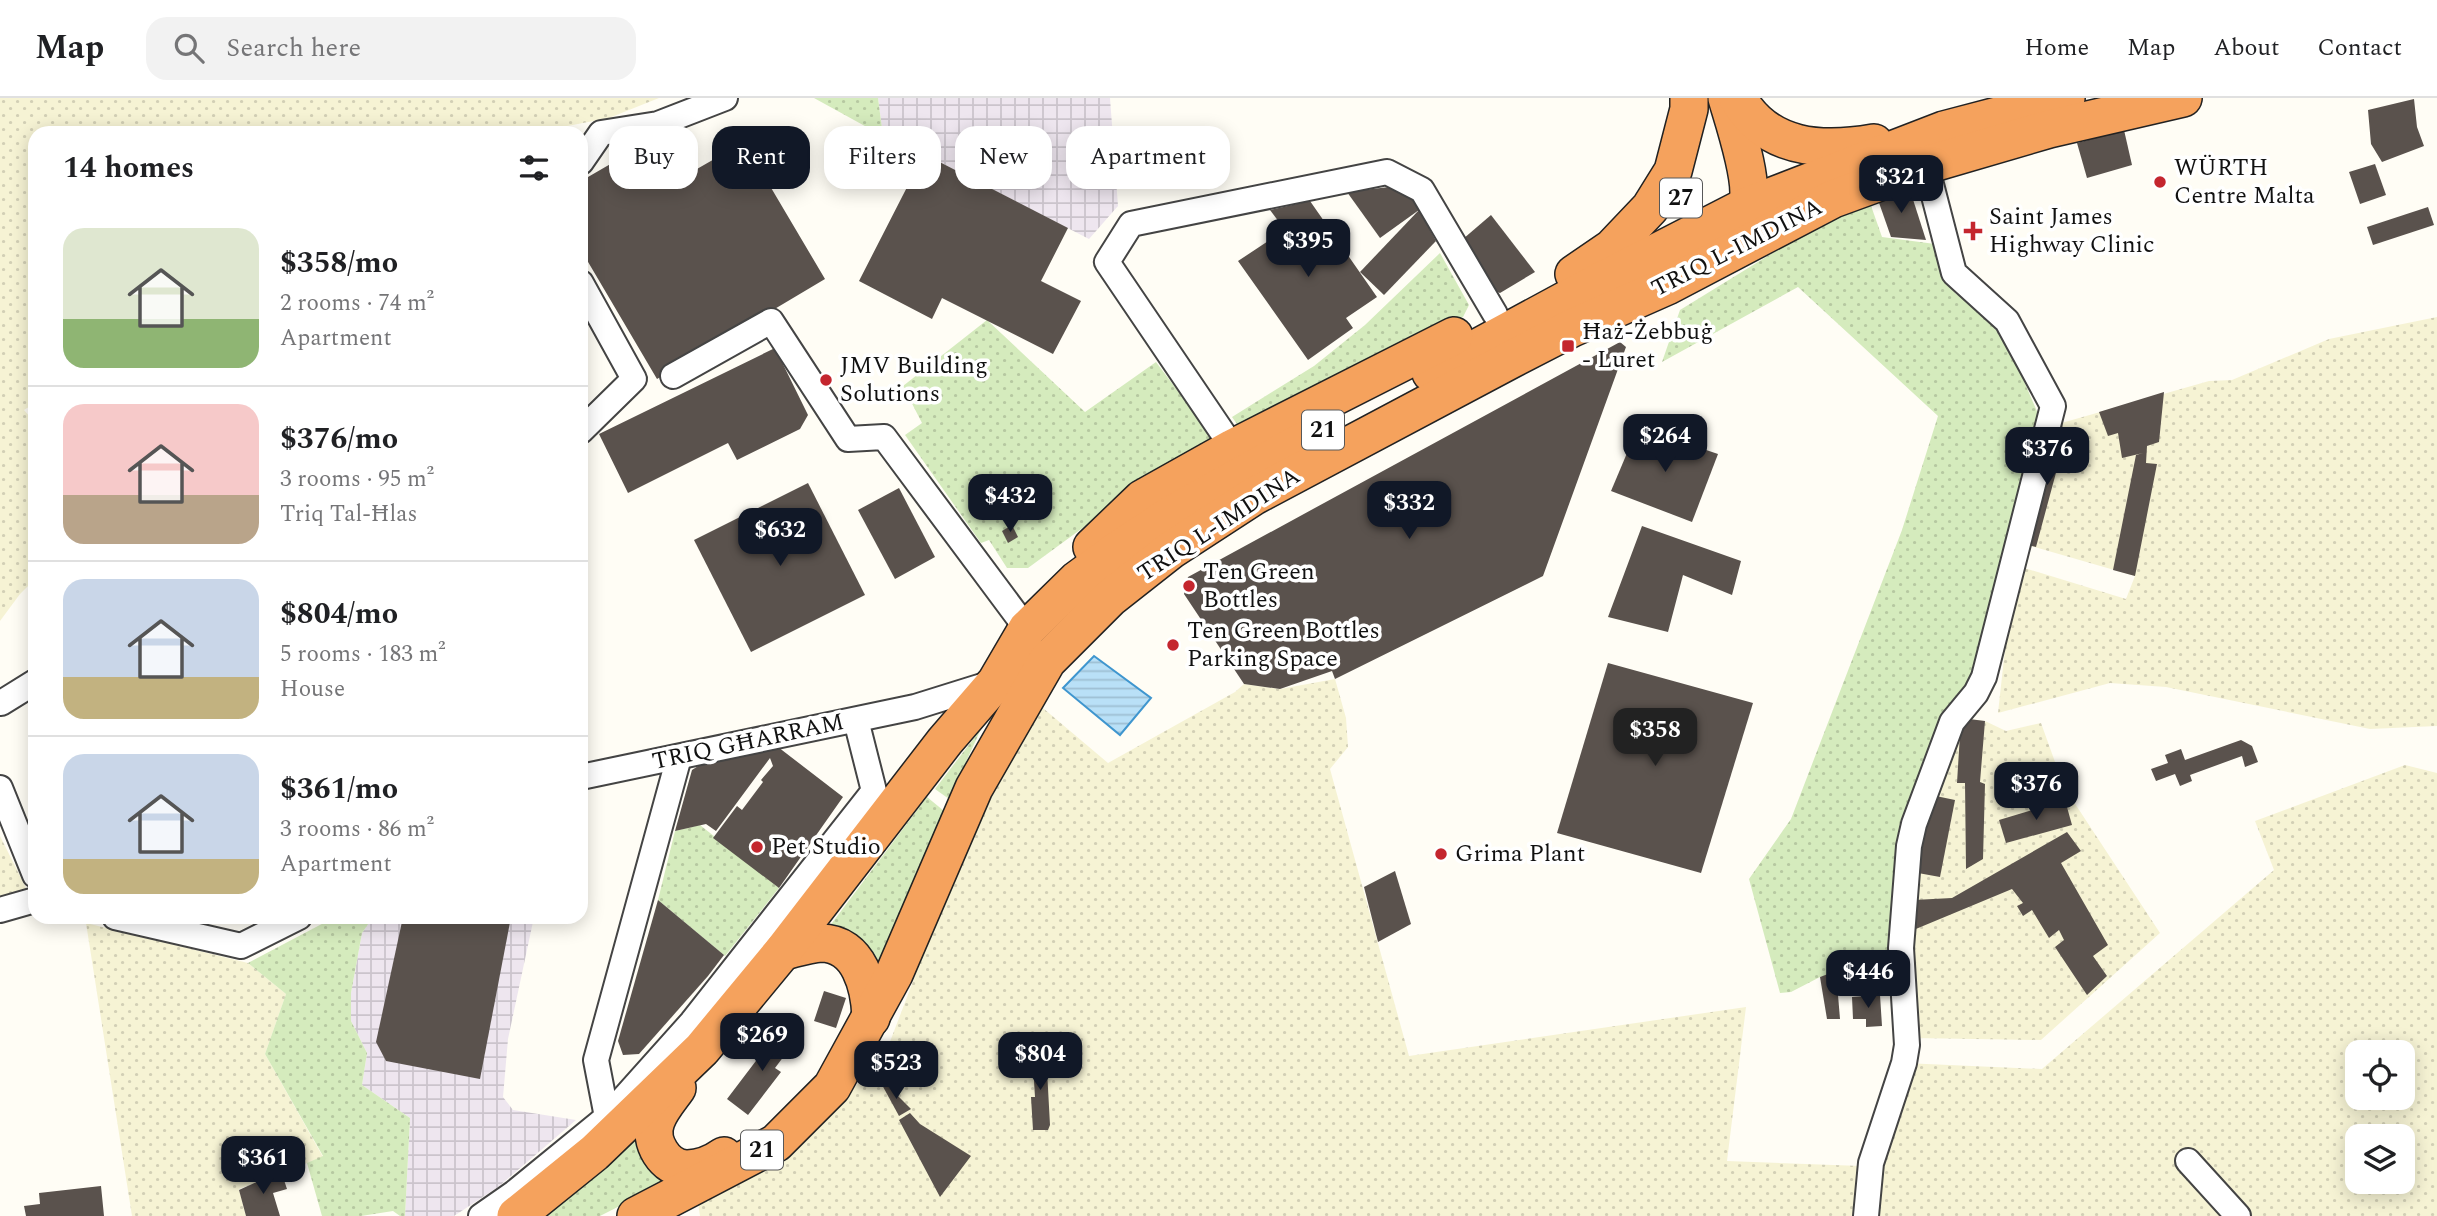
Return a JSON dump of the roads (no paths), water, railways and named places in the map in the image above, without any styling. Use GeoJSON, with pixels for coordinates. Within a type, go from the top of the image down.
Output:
{"type":"FeatureCollection","features":[{"type":"Feature","properties":{"kind":"highway"},"geometry":{"type":"LineString","coordinates":[[1038,618],[1087,551],[1142,499],[1233,448],[1569,278],[1602,256],[1650,208],[1673,171],[1689,109],[1689,98]]}},
{"type":"Feature","properties":{"kind":"highway","name":"27"},"geometry":{"type":"LineString","coordinates":[[1613,275],[1644,249],[1662,229],[1681,199],[1690,180],[1696,156],[1705,98]]}},
{"type":"Feature","properties":{"kind":"highway"},"geometry":{"type":"LineString","coordinates":[[1510,360],[1702,253],[1730,232],[1748,202],[1744,163],[1727,98]]}},
{"type":"Feature","properties":{"kind":"highway"},"geometry":{"type":"LineString","coordinates":[[1738,98],[1763,126],[1782,138],[1808,146],[1834,149],[1852,147],[1944,130]]}},
{"type":"Feature","properties":{"kind":"highway","name":"TRIQ L-IMDINA"},"geometry":{"type":"LineString","coordinates":[[516,1216],[594,1153],[702,1049],[783,951],[945,741],[996,682],[1038,618],[1077,580],[1115,552],[1169,516],[1243,473],[1748,202],[1944,130],[2067,98]]}},
{"type":"Feature","properties":{"kind":"highway","name":"TRIQ L-IMDINA"},"geometry":{"type":"LineString","coordinates":[[636,1216],[776,1143],[832,1087],[894,974],[974,788],[1047,661],[1110,598],[1192,536],[1254,496],[1510,360],[1667,286],[1833,199],[1926,164],[2049,128],[2183,98]]}},
{"type":"Feature","properties":{"kind":"highway"},"geometry":{"type":"LineString","coordinates":[[702,1049],[655,1122],[655,1144],[668,1163],[686,1169],[713,1163],[783,1117],[863,1032],[870,995],[864,976],[847,952],[825,943],[783,951]]}},
{"type":"Feature","properties":{"kind":"street"},"geometry":{"type":"LineString","coordinates":[[591,135],[658,124],[725,98]]}},
{"type":"Feature","properties":{"kind":"street"},"geometry":{"type":"LineString","coordinates":[[1866,1216],[1871,1163],[1904,1063],[1907,1045],[1901,948],[1909,846],[1914,824],[1952,722],[1976,693],[1984,677],[2053,406],[2007,321],[1954,273],[1926,164]]}},
{"type":"Feature","properties":{"kind":"street"},"geometry":{"type":"LineString","coordinates":[[1233,448],[1107,262],[1131,224],[1387,172],[1422,190],[1495,314]]}},
{"type":"Feature","properties":{"kind":"street"},"geometry":{"type":"LineString","coordinates":[[588,296],[634,379],[588,424]]}},
{"type":"Feature","properties":{"kind":"street"},"geometry":{"type":"LineString","coordinates":[[673,376],[771,321],[848,439],[884,437],[1038,618]]}},
{"type":"Feature","properties":{"kind":"street","name":"TRIQ GĦARRAM"},"geometry":{"type":"LineString","coordinates":[[588,776],[915,707],[996,682]]}},
{"type":"Feature","properties":{"kind":"street"},"geometry":{"type":"LineString","coordinates":[[1,703],[28,686]]}},
{"type":"Feature","properties":{"kind":"street"},"geometry":{"type":"LineString","coordinates":[[915,707],[929,716],[945,741]]}},
{"type":"Feature","properties":{"kind":"street"},"geometry":{"type":"LineString","coordinates":[[481,1216],[514,1193],[607,1117],[692,1022],[874,791],[856,720]]}},
{"type":"Feature","properties":{"kind":"street"},"geometry":{"type":"LineString","coordinates":[[607,1117],[596,1060],[679,757]]}},
{"type":"Feature","properties":{"kind":"street"},"geometry":{"type":"LineString","coordinates":[[0,788],[28,858]]}},
{"type":"Feature","properties":{"kind":"street"},"geometry":{"type":"LineString","coordinates":[[0,910],[28,902]]}},
{"type":"Feature","properties":{"kind":"street"},"geometry":{"type":"LineString","coordinates":[[145,924],[241,946],[285,924]]}},
{"type":"Feature","properties":{"kind":"street"},"geometry":{"type":"LineString","coordinates":[[2188,1161],[2238,1216]]}},
{"type":"Feature","properties":{"kind":"water"},"geometry":{"type":"Polygon","coordinates":[[[1094,656],[1151,698],[1120,735],[1063,688],[1094,656]]]}},
{"type":"Feature","properties":{"kind":"place","name":"WÜRTH Centre Malta"},"geometry":{"type":"Point","coordinates":[2160,182]}},
{"type":"Feature","properties":{"kind":"place","name":"Saint James Highway Clinic"},"geometry":{"type":"Point","coordinates":[1973,231]}},
{"type":"Feature","properties":{"kind":"place","name":"Ħaż-Żebbuġ - Luret"},"geometry":{"type":"Point","coordinates":[1568,346]}},
{"type":"Feature","properties":{"kind":"place","name":"JMV Building Solutions"},"geometry":{"type":"Point","coordinates":[826,380]}},
{"type":"Feature","properties":{"kind":"place","name":"Ten Green Bottles"},"geometry":{"type":"Point","coordinates":[1189,586]}},
{"type":"Feature","properties":{"kind":"place","name":"Ten Green Bottles Parking Space"},"geometry":{"type":"Point","coordinates":[1173,645]}},
{"type":"Feature","properties":{"kind":"place","name":"Pet Studio"},"geometry":{"type":"Point","coordinates":[757,847]}},
{"type":"Feature","properties":{"kind":"place","name":"Grima Plant"},"geometry":{"type":"Point","coordinates":[1441,854]}}]}
